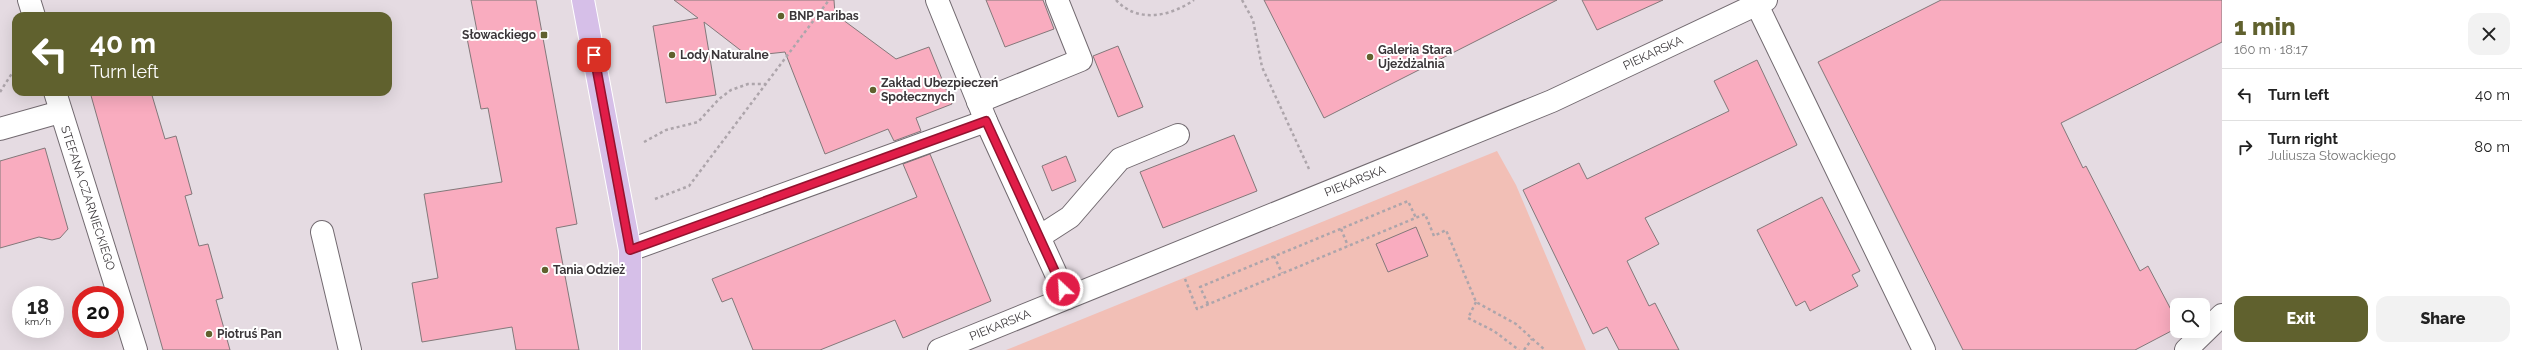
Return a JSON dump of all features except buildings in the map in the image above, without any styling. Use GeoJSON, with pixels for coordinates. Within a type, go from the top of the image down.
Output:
{"type":"FeatureCollection","features":[{"type":"Feature","properties":{"kind":"main road"},"geometry":{"type":"LineString","coordinates":[[583,0],[630,250],[630,350]]}},
{"type":"Feature","properties":{"kind":"street"},"geometry":{"type":"LineString","coordinates":[[29,0],[33,12]]}},
{"type":"Feature","properties":{"kind":"street"},"geometry":{"type":"LineString","coordinates":[[937,0],[982,112],[1067,298]]}},
{"type":"Feature","properties":{"kind":"street"},"geometry":{"type":"LineString","coordinates":[[630,250],[982,112],[1081,60],[1057,0]]}},
{"type":"Feature","properties":{"kind":"street"},"geometry":{"type":"LineString","coordinates":[[1762,2],[1924,350]]}},
{"type":"Feature","properties":{"kind":"street","name":"PIEKARSKA"},"geometry":{"type":"LineString","coordinates":[[940,350],[1552,101],[1762,2]]}},
{"type":"Feature","properties":{"kind":"street"},"geometry":{"type":"LineString","coordinates":[[0,129],[58,102]]}},
{"type":"Feature","properties":{"kind":"street","name":"STEFANA CZARNIECKIEGO"},"geometry":{"type":"LineString","coordinates":[[58,102],[136,350]]}},
{"type":"Feature","properties":{"kind":"street"},"geometry":{"type":"LineString","coordinates":[[1039,237],[1070,217],[1120,159],[1178,135]]}},
{"type":"Feature","properties":{"kind":"street"},"geometry":{"type":"LineString","coordinates":[[322,232],[350,350]]}},
{"type":"Feature","properties":{"kind":"street"},"geometry":{"type":"LineString","coordinates":[[2186,350],[2222,315]]}},
{"type":"Feature","properties":{"kind":"path"},"geometry":{"type":"LineString","coordinates":[[655,199],[689,186],[829,0]]}},
{"type":"Feature","properties":{"kind":"path"},"geometry":{"type":"LineString","coordinates":[[1116,0],[1133,12],[1149,16],[1168,14],[1181,9],[1194,0]]}},
{"type":"Feature","properties":{"kind":"path"},"geometry":{"type":"LineString","coordinates":[[1242,0],[1253,20],[1262,67],[1321,195]]}},
{"type":"Feature","properties":{"kind":"path"},"geometry":{"type":"LineString","coordinates":[[0,92],[12,73]]}},
{"type":"Feature","properties":{"kind":"path"},"geometry":{"type":"LineString","coordinates":[[644,142],[666,130],[698,122],[719,99],[731,90],[748,84],[766,84]]}},
{"type":"Feature","properties":{"kind":"path"},"geometry":{"type":"LineString","coordinates":[[1208,304],[1200,287],[1274,256],[1408,201],[1416,218]]}},
{"type":"Feature","properties":{"kind":"path"},"geometry":{"type":"LineString","coordinates":[[1190,290],[1198,308],[1425,214],[1434,236],[1446,230],[1476,302],[1516,324],[1545,350]]}},
{"type":"Feature","properties":{"kind":"path"},"geometry":{"type":"LineString","coordinates":[[1341,229],[1348,246]]}},
{"type":"Feature","properties":{"kind":"path"},"geometry":{"type":"LineString","coordinates":[[1274,256],[1282,273]]}},
{"type":"Feature","properties":{"kind":"path"},"geometry":{"type":"LineString","coordinates":[[1476,302],[1468,318],[1494,331],[1519,350]]}},
{"type":"Feature","properties":{"kind":"path"},"geometry":{"type":"LineString","coordinates":[[1524,350],[1532,339]]}},
{"type":"Feature","properties":{"kind":"shaded area"},"geometry":{"type":"Polygon","coordinates":[[[1497,151],[1516,185],[1586,350],[1006,350],[1497,151]]]}},
{"type":"Feature","properties":{"kind":"place","name":"BNP Paribas"},"geometry":{"type":"Point","coordinates":[781,16]}},
{"type":"Feature","properties":{"kind":"place","name":"Słowackiego"},"geometry":{"type":"Point","coordinates":[544,35]}},
{"type":"Feature","properties":{"kind":"place","name":"Lody Naturalne"},"geometry":{"type":"Point","coordinates":[672,55]}},
{"type":"Feature","properties":{"kind":"place","name":"Galeria Stara Ujeżdżalnia"},"geometry":{"type":"Point","coordinates":[1370,57]}},
{"type":"Feature","properties":{"kind":"place","name":"Zakład Ubezpieczeń Społecznych"},"geometry":{"type":"Point","coordinates":[873,90]}},
{"type":"Feature","properties":{"kind":"place","name":"Tania Odzież"},"geometry":{"type":"Point","coordinates":[545,270]}},
{"type":"Feature","properties":{"kind":"place","name":"Piotruś Pan"},"geometry":{"type":"Point","coordinates":[209,334]}},
{"type":"Feature","properties":{"kind":"route"},"geometry":{"type":"LineString","coordinates":[[594,55],[630,250],[986,121],[1063,289]]}}]}
